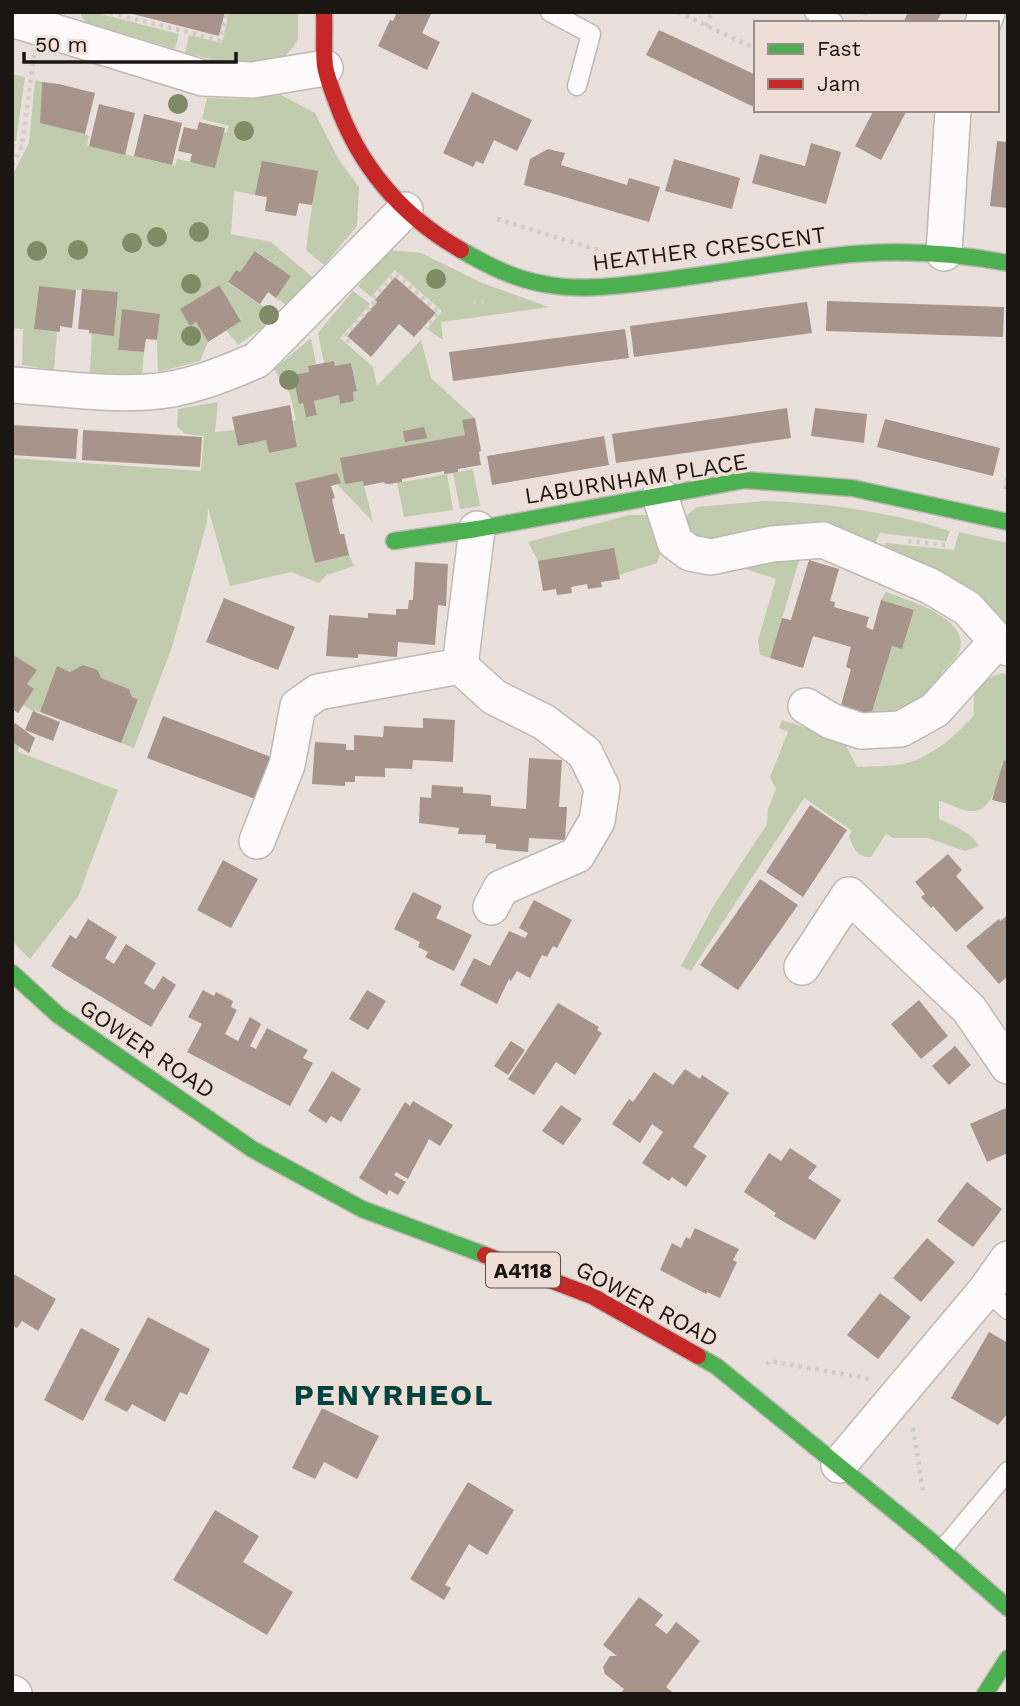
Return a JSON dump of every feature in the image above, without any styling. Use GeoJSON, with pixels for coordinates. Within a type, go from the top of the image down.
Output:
{"type":"FeatureCollection","features":[{"type":"Feature","properties":{"kind":"street","name":"HEATHER CRESCENT"},"geometry":{"type":"LineString","coordinates":[[324,12],[325,68],[356,151],[378,181],[405,210],[437,235],[498,270],[530,281],[575,288],[619,285],[875,253],[944,253],[1008,263]]}},
{"type":"Feature","properties":{"kind":"street"},"geometry":{"type":"LineString","coordinates":[[41,23],[203,78],[253,80],[325,68]]}},
{"type":"Feature","properties":{"kind":"street"},"geometry":{"type":"LineString","coordinates":[[944,253],[953,112]]}},
{"type":"Feature","properties":{"kind":"street"},"geometry":{"type":"LineString","coordinates":[[12,384],[118,393],[150,392],[225,374],[257,360],[405,210]]}},
{"type":"Feature","properties":{"kind":"street","name":"LABURNHAM PLACE"},"geometry":{"type":"LineString","coordinates":[[394,541],[477,529],[745,480],[852,488],[1008,522]]}},
{"type":"Feature","properties":{"kind":"street"},"geometry":{"type":"LineString","coordinates":[[660,496],[675,542],[690,553],[711,557],[772,544],[823,540],[930,586],[967,608],[1002,644],[936,710],[901,729],[861,731],[831,721],[806,706]]}},
{"type":"Feature","properties":{"kind":"street"},"geometry":{"type":"LineString","coordinates":[[460,666],[477,529]]}},
{"type":"Feature","properties":{"kind":"street"},"geometry":{"type":"LineString","coordinates":[[257,841],[287,765],[298,706],[318,692],[460,666]]}},
{"type":"Feature","properties":{"kind":"street"},"geometry":{"type":"LineString","coordinates":[[460,666],[494,697],[544,722],[585,753],[602,788],[597,821],[577,855],[501,888],[491,907]]}},
{"type":"Feature","properties":{"kind":"street"},"geometry":{"type":"LineString","coordinates":[[802,967],[849,895],[969,1009],[1008,1066]]}},
{"type":"Feature","properties":{"kind":"street","name":"GOWER ROAD"},"geometry":{"type":"LineString","coordinates":[[12,973],[58,1015],[252,1149],[362,1209],[593,1296],[716,1366],[942,1550],[1008,1608]]}},
{"type":"Feature","properties":{"kind":"street"},"geometry":{"type":"LineString","coordinates":[[839,1465],[997,1300],[1008,1259]]}},
{"type":"Feature","properties":{"kind":"street"},"geometry":{"type":"LineString","coordinates":[[985,1694],[1008,1658]]}},
{"type":"Feature","properties":{"kind":"lane"},"geometry":{"type":"LineString","coordinates":[[550,12],[591,34],[577,86]]}},
{"type":"Feature","properties":{"kind":"lane"},"geometry":{"type":"LineString","coordinates":[[814,12],[830,21]]}},
{"type":"Feature","properties":{"kind":"lane"},"geometry":{"type":"LineString","coordinates":[[942,1550],[1008,1471]]}},
{"type":"Feature","properties":{"kind":"path"},"geometry":{"type":"LineString","coordinates":[[106,12],[220,40],[227,12]]}},
{"type":"Feature","properties":{"kind":"path"},"geometry":{"type":"LineString","coordinates":[[678,12],[754,48]]}},
{"type":"Feature","properties":{"kind":"path"},"geometry":{"type":"LineString","coordinates":[[706,26],[712,12]]}},
{"type":"Feature","properties":{"kind":"path"},"geometry":{"type":"LineString","coordinates":[[12,165],[22,146],[29,79],[41,23]]}},
{"type":"Feature","properties":{"kind":"path"},"geometry":{"type":"LineString","coordinates":[[12,146],[22,146]]}},
{"type":"Feature","properties":{"kind":"path"},"geometry":{"type":"LineString","coordinates":[[497,219],[612,254]]}},
{"type":"Feature","properties":{"kind":"path"},"geometry":{"type":"LineString","coordinates":[[349,342],[344,337],[395,274],[439,312],[425,328]]}},
{"type":"Feature","properties":{"kind":"green space"},"geometry":{"type":"Polygon","coordinates":[[[79,12],[93,12],[179,34],[175,49],[85,22],[79,12]]]}},
{"type":"Feature","properties":{"kind":"green space"},"geometry":{"type":"Polygon","coordinates":[[[229,12],[298,12],[298,39],[280,61],[234,64],[185,53],[189,35],[222,43],[229,12]]]}},
{"type":"Feature","properties":{"kind":"green space"},"geometry":{"type":"Polygon","coordinates":[[[12,74],[25,77],[16,141],[12,141],[12,74]]]}},
{"type":"Feature","properties":{"kind":"green space"},"geometry":{"type":"Polygon","coordinates":[[[35,80],[42,82],[40,123],[85,134],[89,136],[87,145],[175,166],[177,159],[215,167],[224,132],[227,133],[229,126],[202,119],[207,98],[238,99],[281,95],[315,113],[339,160],[359,187],[357,226],[324,265],[306,250],[312,205],[299,203],[296,216],[265,211],[267,197],[234,191],[231,234],[271,242],[312,277],[288,306],[276,298],[291,276],[256,251],[240,272],[236,270],[228,283],[278,316],[238,345],[226,330],[241,320],[218,285],[180,309],[190,325],[196,322],[208,342],[200,361],[158,372],[157,340],[160,314],[122,310],[118,350],[144,352],[142,374],[90,373],[92,333],[114,335],[118,293],[39,287],[34,329],[57,332],[54,370],[22,365],[23,329],[12,328],[12,176],[29,143],[35,80]]]}},
{"type":"Feature","properties":{"kind":"green space"},"geometry":{"type":"Polygon","coordinates":[[[388,250],[421,253],[482,283],[549,307],[441,322],[443,340],[427,329],[442,311],[395,270],[371,297],[358,286],[388,250]]]}},
{"type":"Feature","properties":{"kind":"green space"},"geometry":{"type":"Polygon","coordinates":[[[353,291],[370,304],[340,338],[373,367],[377,386],[421,340],[431,378],[475,418],[465,435],[416,445],[363,481],[373,522],[337,484],[340,483],[337,473],[296,483],[315,563],[349,555],[354,566],[327,575],[319,583],[291,572],[230,586],[208,508],[207,522],[172,647],[134,748],[121,743],[138,699],[132,697],[129,689],[101,678],[98,670],[83,665],[70,672],[57,667],[40,712],[23,705],[34,689],[27,684],[36,670],[12,654],[12,458],[201,471],[204,436],[185,434],[177,427],[178,409],[218,402],[215,432],[235,430],[238,446],[266,440],[269,453],[297,447],[293,421],[296,420],[290,394],[274,369],[311,338],[316,364],[308,366],[309,372],[294,375],[306,416],[317,414],[314,401],[339,395],[340,404],[354,401],[353,392],[357,391],[351,363],[335,366],[334,361],[324,363],[318,333],[353,291]]]}},
{"type":"Feature","properties":{"kind":"green space"},"geometry":{"type":"Polygon","coordinates":[[[473,469],[480,506],[460,509],[453,473],[473,469]]]}},
{"type":"Feature","properties":{"kind":"green space"},"geometry":{"type":"Polygon","coordinates":[[[447,474],[453,510],[404,517],[397,483],[447,474]]]}},
{"type":"Feature","properties":{"kind":"green space"},"geometry":{"type":"Polygon","coordinates":[[[765,501],[859,510],[950,531],[946,541],[880,533],[874,545],[698,538],[688,533],[684,525],[687,515],[697,507],[765,501]]]}},
{"type":"Feature","properties":{"kind":"green space"},"geometry":{"type":"Polygon","coordinates":[[[629,515],[645,515],[654,522],[661,551],[657,563],[619,575],[538,561],[528,542],[629,515]]]}},
{"type":"Feature","properties":{"kind":"green space"},"geometry":{"type":"Polygon","coordinates":[[[959,532],[1008,543],[1008,627],[883,549],[886,543],[954,550],[959,532]]]}},
{"type":"Feature","properties":{"kind":"green space"},"geometry":{"type":"Polygon","coordinates":[[[788,557],[799,561],[770,658],[760,655],[758,640],[776,579],[746,569],[748,564],[788,557]]]}},
{"type":"Feature","properties":{"kind":"green space"},"geometry":{"type":"Polygon","coordinates":[[[886,592],[921,605],[946,619],[960,638],[960,649],[940,676],[941,685],[904,712],[871,715],[892,646],[902,649],[914,610],[881,600],[886,592]]]}},
{"type":"Feature","properties":{"kind":"green space"},"geometry":{"type":"Polygon","coordinates":[[[1003,673],[1008,675],[1008,761],[1004,760],[994,793],[979,810],[967,811],[939,801],[939,819],[967,833],[979,846],[965,851],[928,838],[893,838],[886,834],[871,857],[863,856],[852,844],[850,829],[804,798],[691,971],[681,966],[714,905],[767,824],[768,809],[776,789],[770,777],[788,732],[779,728],[782,720],[843,740],[857,767],[907,763],[935,750],[960,730],[974,715],[975,692],[981,683],[1003,673]]]}},
{"type":"Feature","properties":{"kind":"green space"},"geometry":{"type":"Polygon","coordinates":[[[12,742],[19,747],[18,752],[118,790],[78,897],[30,959],[12,941],[12,742]]]}},
{"type":"Feature","properties":{"kind":"building"},"geometry":{"type":"Polygon","coordinates":[[[125,12],[225,12],[219,36],[125,12]]]}},
{"type":"Feature","properties":{"kind":"building"},"geometry":{"type":"Polygon","coordinates":[[[397,12],[432,12],[422,33],[440,42],[427,70],[378,46],[390,20],[393,21],[397,12]]]}},
{"type":"Feature","properties":{"kind":"building"},"geometry":{"type":"Polygon","coordinates":[[[908,12],[942,12],[937,21],[904,21],[908,12]]]}},
{"type":"Feature","properties":{"kind":"building"},"geometry":{"type":"Polygon","coordinates":[[[659,30],[754,74],[754,107],[646,55],[659,30]]]}},
{"type":"Feature","properties":{"kind":"building"},"geometry":{"type":"Polygon","coordinates":[[[42,82],[95,93],[85,134],[40,123],[42,82]]]}},
{"type":"Feature","properties":{"kind":"building"},"geometry":{"type":"Polygon","coordinates":[[[472,92],[532,120],[517,151],[494,140],[483,164],[476,161],[473,167],[443,153],[472,92]]]}},
{"type":"Feature","properties":{"kind":"building"},"geometry":{"type":"Polygon","coordinates":[[[99,104],[135,113],[125,155],[89,146],[99,104]]]}},
{"type":"Feature","properties":{"kind":"building"},"geometry":{"type":"Polygon","coordinates":[[[873,112],[906,112],[881,160],[855,146],[873,112]]]}},
{"type":"Feature","properties":{"kind":"building"},"geometry":{"type":"Polygon","coordinates":[[[144,114],[182,123],[172,165],[134,156],[144,114]]]}},
{"type":"Feature","properties":{"kind":"building"},"geometry":{"type":"Polygon","coordinates":[[[199,122],[225,128],[215,168],[190,162],[192,154],[178,151],[184,127],[197,130],[199,122]]]}},
{"type":"Feature","properties":{"kind":"building"},"geometry":{"type":"Polygon","coordinates":[[[997,141],[1008,142],[1008,208],[990,206],[997,141]]]}},
{"type":"Feature","properties":{"kind":"building"},"geometry":{"type":"Polygon","coordinates":[[[811,143],[841,152],[826,204],[752,183],[760,154],[805,166],[811,143]]]}},
{"type":"Feature","properties":{"kind":"building"},"geometry":{"type":"Polygon","coordinates":[[[548,149],[565,153],[561,165],[627,185],[629,178],[660,187],[649,222],[524,185],[530,159],[548,149]]]}},
{"type":"Feature","properties":{"kind":"building"},"geometry":{"type":"Polygon","coordinates":[[[674,159],[740,178],[732,209],[665,191],[674,159]]]}},
{"type":"Feature","properties":{"kind":"building"},"geometry":{"type":"Polygon","coordinates":[[[262,161],[318,171],[312,205],[299,203],[296,216],[265,211],[267,197],[255,195],[262,161]]]}},
{"type":"Feature","properties":{"kind":"building"},"geometry":{"type":"Polygon","coordinates":[[[255,251],[291,276],[276,298],[268,292],[260,304],[228,282],[236,270],[240,272],[255,251]]]}},
{"type":"Feature","properties":{"kind":"building"},"geometry":{"type":"Polygon","coordinates":[[[395,277],[436,313],[414,337],[399,324],[371,357],[347,336],[395,277]]]}},
{"type":"Feature","properties":{"kind":"building"},"geometry":{"type":"Polygon","coordinates":[[[219,285],[241,321],[208,342],[196,322],[190,326],[180,309],[219,285]]]}},
{"type":"Feature","properties":{"kind":"building"},"geometry":{"type":"Polygon","coordinates":[[[39,286],[76,290],[72,328],[60,326],[60,332],[34,329],[39,286]]]}},
{"type":"Feature","properties":{"kind":"building"},"geometry":{"type":"Polygon","coordinates":[[[82,289],[118,292],[114,336],[78,329],[82,289]]]}},
{"type":"Feature","properties":{"kind":"building"},"geometry":{"type":"Polygon","coordinates":[[[827,301],[1004,307],[1003,337],[826,331],[827,301]]]}},
{"type":"Feature","properties":{"kind":"building"},"geometry":{"type":"Polygon","coordinates":[[[807,302],[812,333],[634,357],[630,326],[807,302]]]}},
{"type":"Feature","properties":{"kind":"building"},"geometry":{"type":"Polygon","coordinates":[[[122,309],[160,314],[157,340],[146,339],[144,352],[118,350],[122,309]]]}},
{"type":"Feature","properties":{"kind":"building"},"geometry":{"type":"Polygon","coordinates":[[[625,329],[629,358],[453,381],[449,352],[625,329]]]}},
{"type":"Feature","properties":{"kind":"building"},"geometry":{"type":"Polygon","coordinates":[[[334,361],[335,366],[351,363],[357,391],[353,392],[354,401],[340,404],[339,395],[314,401],[317,415],[306,417],[303,403],[299,404],[293,375],[309,372],[308,366],[334,361]]]}},
{"type":"Feature","properties":{"kind":"building"},"geometry":{"type":"Polygon","coordinates":[[[290,405],[297,447],[269,453],[266,440],[238,446],[232,417],[290,405]]]}},
{"type":"Feature","properties":{"kind":"building"},"geometry":{"type":"Polygon","coordinates":[[[787,408],[791,438],[616,463],[612,434],[787,408]]]}},
{"type":"Feature","properties":{"kind":"building"},"geometry":{"type":"Polygon","coordinates":[[[815,408],[867,414],[864,443],[811,436],[815,408]]]}},
{"type":"Feature","properties":{"kind":"building"},"geometry":{"type":"Polygon","coordinates":[[[475,418],[481,465],[458,469],[458,472],[453,473],[444,474],[444,471],[402,479],[402,482],[389,484],[384,482],[364,486],[363,481],[345,484],[340,458],[465,435],[462,420],[475,418]]]}},
{"type":"Feature","properties":{"kind":"building"},"geometry":{"type":"Polygon","coordinates":[[[885,419],[1000,448],[993,476],[877,447],[885,419]]]}},
{"type":"Feature","properties":{"kind":"building"},"geometry":{"type":"Polygon","coordinates":[[[12,425],[78,429],[76,459],[12,455],[12,425]]]}},
{"type":"Feature","properties":{"kind":"building"},"geometry":{"type":"Polygon","coordinates":[[[424,427],[427,438],[405,442],[403,431],[424,427]]]}},
{"type":"Feature","properties":{"kind":"building"},"geometry":{"type":"Polygon","coordinates":[[[83,430],[202,437],[200,467],[82,460],[83,430]]]}},
{"type":"Feature","properties":{"kind":"building"},"geometry":{"type":"Polygon","coordinates":[[[604,436],[609,465],[492,485],[487,456],[604,436]]]}},
{"type":"Feature","properties":{"kind":"building"},"geometry":{"type":"Polygon","coordinates":[[[337,473],[341,483],[331,486],[335,498],[332,499],[340,534],[344,534],[349,555],[315,563],[295,483],[337,473]]]}},
{"type":"Feature","properties":{"kind":"building"},"geometry":{"type":"Polygon","coordinates":[[[614,548],[620,579],[601,582],[602,587],[588,589],[587,584],[571,587],[572,593],[557,595],[556,589],[543,591],[538,561],[614,548]]]}},
{"type":"Feature","properties":{"kind":"building"},"geometry":{"type":"Polygon","coordinates":[[[809,560],[839,569],[830,601],[835,602],[834,607],[869,617],[866,627],[873,630],[881,600],[914,610],[902,649],[892,646],[871,715],[841,705],[851,669],[846,667],[851,647],[813,636],[803,668],[770,658],[782,618],[791,620],[809,560]]]}},
{"type":"Feature","properties":{"kind":"building"},"geometry":{"type":"Polygon","coordinates":[[[415,562],[448,564],[446,606],[438,605],[435,645],[398,642],[397,657],[358,654],[358,658],[326,656],[329,615],[368,618],[368,613],[396,615],[396,609],[408,609],[409,600],[413,600],[415,562]]]}},
{"type":"Feature","properties":{"kind":"building"},"geometry":{"type":"Polygon","coordinates":[[[224,598],[295,627],[278,670],[206,642],[224,598]]]}},
{"type":"Feature","properties":{"kind":"building"},"geometry":{"type":"Polygon","coordinates":[[[12,654],[37,670],[27,684],[34,689],[18,713],[12,709],[12,654]]]}},
{"type":"Feature","properties":{"kind":"building"},"geometry":{"type":"Polygon","coordinates":[[[83,665],[98,670],[101,678],[129,689],[132,697],[138,699],[121,743],[40,712],[57,666],[70,672],[83,665]]]}},
{"type":"Feature","properties":{"kind":"building"},"geometry":{"type":"Polygon","coordinates":[[[33,711],[60,722],[53,741],[25,730],[33,711]]]}},
{"type":"Feature","properties":{"kind":"building"},"geometry":{"type":"Polygon","coordinates":[[[163,716],[279,760],[263,802],[147,758],[163,716]]]}},
{"type":"Feature","properties":{"kind":"building"},"geometry":{"type":"Polygon","coordinates":[[[423,718],[455,720],[453,762],[413,760],[412,769],[385,768],[385,777],[355,776],[355,782],[345,782],[345,786],[312,784],[315,742],[346,744],[346,750],[354,750],[354,735],[383,737],[384,726],[423,728],[423,718]]]}},
{"type":"Feature","properties":{"kind":"building"},"geometry":{"type":"Polygon","coordinates":[[[15,723],[35,738],[29,753],[12,742],[12,728],[15,723]]]}},
{"type":"Feature","properties":{"kind":"building"},"geometry":{"type":"Polygon","coordinates":[[[529,758],[562,760],[559,807],[567,807],[565,840],[529,838],[528,852],[496,849],[496,844],[485,843],[486,835],[458,834],[459,828],[419,823],[420,797],[431,798],[432,785],[463,787],[463,793],[491,795],[491,806],[526,809],[529,758]]]}},
{"type":"Feature","properties":{"kind":"building"},"geometry":{"type":"Polygon","coordinates":[[[1004,760],[1008,761],[1008,804],[992,800],[1004,760]]]}},
{"type":"Feature","properties":{"kind":"building"},"geometry":{"type":"Polygon","coordinates":[[[810,805],[847,830],[803,897],[766,872],[810,805]]]}},
{"type":"Feature","properties":{"kind":"building"},"geometry":{"type":"Polygon","coordinates":[[[948,854],[962,870],[956,876],[984,908],[956,932],[933,906],[931,908],[921,897],[925,894],[915,882],[948,854]]]}},
{"type":"Feature","properties":{"kind":"building"},"geometry":{"type":"Polygon","coordinates":[[[223,860],[258,879],[231,928],[197,910],[223,860]]]}},
{"type":"Feature","properties":{"kind":"building"},"geometry":{"type":"Polygon","coordinates":[[[760,879],[798,905],[738,990],[700,965],[760,879]]]}},
{"type":"Feature","properties":{"kind":"building"},"geometry":{"type":"Polygon","coordinates":[[[413,892],[442,906],[436,918],[472,935],[454,971],[425,957],[428,952],[418,947],[420,942],[394,929],[413,892]]]}},
{"type":"Feature","properties":{"kind":"building"},"geometry":{"type":"Polygon","coordinates":[[[534,900],[572,920],[557,948],[553,946],[547,957],[542,955],[530,978],[517,971],[511,981],[509,979],[497,1004],[460,985],[474,958],[490,966],[509,931],[525,938],[528,933],[519,928],[534,900]]]}},
{"type":"Feature","properties":{"kind":"building"},"geometry":{"type":"Polygon","coordinates":[[[1008,915],[1008,976],[999,984],[966,946],[999,919],[1000,921],[1008,915]]]}},
{"type":"Feature","properties":{"kind":"building"},"geometry":{"type":"Polygon","coordinates":[[[88,919],[117,937],[105,958],[114,964],[126,944],[156,963],[144,983],[154,990],[163,976],[176,985],[151,1027],[51,966],[70,935],[76,939],[88,919]]]}},
{"type":"Feature","properties":{"kind":"building"},"geometry":{"type":"Polygon","coordinates":[[[203,990],[214,996],[216,992],[233,1001],[231,1007],[237,1010],[225,1034],[238,1041],[250,1017],[261,1024],[250,1046],[256,1049],[267,1028],[308,1050],[303,1058],[313,1063],[290,1106],[187,1052],[202,1024],[188,1017],[203,990]]]}},
{"type":"Feature","properties":{"kind":"building"},"geometry":{"type":"Polygon","coordinates":[[[367,990],[386,1001],[368,1030],[349,1019],[367,990]]]}},
{"type":"Feature","properties":{"kind":"building"},"geometry":{"type":"Polygon","coordinates":[[[919,1000],[948,1036],[921,1059],[891,1024],[919,1000]]]}},
{"type":"Feature","properties":{"kind":"building"},"geometry":{"type":"Polygon","coordinates":[[[558,1003],[599,1027],[597,1030],[602,1033],[575,1075],[556,1062],[534,1095],[508,1079],[558,1003]]]}},
{"type":"Feature","properties":{"kind":"building"},"geometry":{"type":"Polygon","coordinates":[[[511,1041],[525,1050],[508,1075],[494,1066],[511,1041]]]}},
{"type":"Feature","properties":{"kind":"building"},"geometry":{"type":"Polygon","coordinates":[[[955,1046],[971,1065],[949,1085],[932,1066],[955,1046]]]}},
{"type":"Feature","properties":{"kind":"building"},"geometry":{"type":"Polygon","coordinates":[[[685,1069],[700,1079],[702,1075],[729,1093],[693,1147],[707,1156],[686,1187],[672,1177],[669,1181],[642,1163],[663,1132],[652,1124],[640,1143],[612,1124],[629,1099],[633,1102],[654,1072],[673,1085],[685,1069]]]}},
{"type":"Feature","properties":{"kind":"building"},"geometry":{"type":"Polygon","coordinates":[[[332,1071],[361,1089],[341,1122],[331,1116],[326,1123],[308,1111],[332,1071]]]}},
{"type":"Feature","properties":{"kind":"building"},"geometry":{"type":"Polygon","coordinates":[[[413,1101],[453,1125],[440,1146],[429,1139],[408,1179],[396,1172],[394,1175],[406,1182],[398,1195],[389,1190],[387,1195],[359,1178],[405,1102],[410,1106],[413,1101]]]}},
{"type":"Feature","properties":{"kind":"building"},"geometry":{"type":"Polygon","coordinates":[[[561,1105],[582,1119],[563,1145],[542,1131],[561,1105]]]}},
{"type":"Feature","properties":{"kind":"building"},"geometry":{"type":"Polygon","coordinates":[[[1006,1108],[1008,1153],[987,1162],[970,1124],[1006,1108]]]}},
{"type":"Feature","properties":{"kind":"building"},"geometry":{"type":"Polygon","coordinates":[[[790,1148],[817,1166],[808,1178],[841,1200],[815,1240],[774,1216],[776,1213],[744,1192],[769,1153],[781,1161],[790,1148]]]}},
{"type":"Feature","properties":{"kind":"building"},"geometry":{"type":"Polygon","coordinates":[[[967,1182],[1002,1209],[973,1247],[937,1221],[967,1182]]]}},
{"type":"Feature","properties":{"kind":"building"},"geometry":{"type":"Polygon","coordinates":[[[695,1228],[739,1249],[733,1260],[737,1262],[720,1298],[707,1292],[706,1294],[660,1270],[672,1243],[681,1248],[686,1237],[690,1239],[695,1228]]]}},
{"type":"Feature","properties":{"kind":"building"},"geometry":{"type":"Polygon","coordinates":[[[927,1238],[955,1262],[921,1302],[893,1278],[927,1238]]]}},
{"type":"Feature","properties":{"kind":"building"},"geometry":{"type":"Polygon","coordinates":[[[12,1273],[56,1299],[38,1331],[22,1321],[17,1328],[12,1325],[12,1273]]]}},
{"type":"Feature","properties":{"kind":"building"},"geometry":{"type":"Polygon","coordinates":[[[880,1293],[911,1317],[878,1359],[847,1335],[880,1293]]]}},
{"type":"Feature","properties":{"kind":"building"},"geometry":{"type":"Polygon","coordinates":[[[148,1317],[210,1349],[187,1395],[180,1392],[165,1422],[132,1404],[127,1412],[104,1400],[148,1317]]]}},
{"type":"Feature","properties":{"kind":"building"},"geometry":{"type":"Polygon","coordinates":[[[81,1328],[120,1349],[83,1421],[44,1400],[81,1328]]]}},
{"type":"Feature","properties":{"kind":"building"},"geometry":{"type":"Polygon","coordinates":[[[989,1332],[1008,1343],[1008,1413],[998,1425],[951,1398],[989,1332]]]}},
{"type":"Feature","properties":{"kind":"building"},"geometry":{"type":"Polygon","coordinates":[[[322,1408],[379,1436],[357,1479],[324,1462],[315,1479],[292,1468],[322,1408]]]}},
{"type":"Feature","properties":{"kind":"building"},"geometry":{"type":"Polygon","coordinates":[[[468,1482],[514,1510],[487,1555],[469,1544],[445,1585],[451,1588],[444,1600],[410,1579],[468,1482]]]}},
{"type":"Feature","properties":{"kind":"building"},"geometry":{"type":"Polygon","coordinates":[[[215,1510],[259,1536],[243,1562],[293,1592],[267,1635],[173,1580],[215,1510]]]}},
{"type":"Feature","properties":{"kind":"building"},"geometry":{"type":"Polygon","coordinates":[[[639,1597],[663,1615],[655,1625],[667,1634],[676,1622],[700,1641],[666,1687],[675,1694],[620,1694],[624,1689],[605,1674],[603,1667],[610,1656],[617,1656],[603,1645],[639,1597]]]}},
{"type":"Feature","properties":{"kind":"traffic: fast"},"geometry":{"type":"LineString","coordinates":[[461,250],[522,279],[570,287],[637,284],[856,254],[943,254],[1008,263]]}},
{"type":"Feature","properties":{"kind":"traffic: fast"},"geometry":{"type":"LineString","coordinates":[[394,541],[477,529],[745,480],[852,488],[1008,522]]}},
{"type":"Feature","properties":{"kind":"traffic: fast"},"geometry":{"type":"LineString","coordinates":[[12,973],[58,1015],[252,1149],[362,1209],[485,1255]]}},
{"type":"Feature","properties":{"kind":"traffic: fast"},"geometry":{"type":"LineString","coordinates":[[698,1356],[716,1366],[931,1541],[1008,1608]]}},
{"type":"Feature","properties":{"kind":"traffic: fast"},"geometry":{"type":"LineString","coordinates":[[985,1694],[1008,1658]]}},
{"type":"Feature","properties":{"kind":"traffic: jam"},"geometry":{"type":"LineString","coordinates":[[324,12],[326,70],[357,147],[370,168],[402,205],[420,222],[461,250]]}},
{"type":"Feature","properties":{"kind":"traffic: jam"},"geometry":{"type":"LineString","coordinates":[[485,1255],[592,1296],[698,1356]]}},
{"type":"Feature","properties":{"kind":"district","name":"PENYRHEOL"},"geometry":{"type":"Point","coordinates":[394,1394]}}]}
